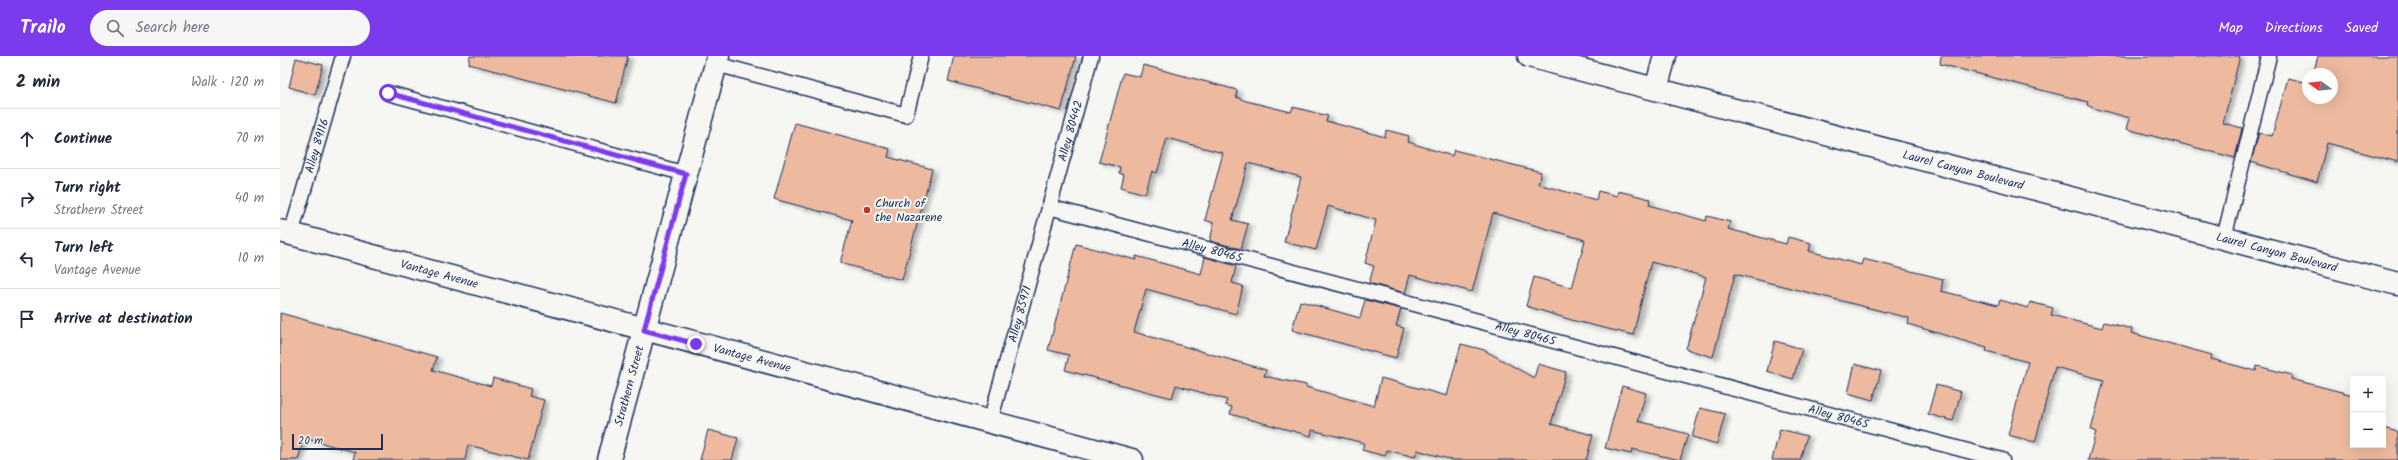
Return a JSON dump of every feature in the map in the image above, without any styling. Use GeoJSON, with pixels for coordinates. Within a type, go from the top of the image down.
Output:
{"type":"FeatureCollection","features":[{"type":"Feature","properties":{"kind":"street","name":"Laurel Canyon Boulevard"},"geometry":{"type":"LineString","coordinates":[[1529,56],[2398,284]]}},
{"type":"Feature","properties":{"kind":"street"},"geometry":{"type":"LineString","coordinates":[[1656,89],[1665,56]]}},
{"type":"Feature","properties":{"kind":"street","name":"Strathern Street"},"geometry":{"type":"LineString","coordinates":[[609,460],[717,60]]}},
{"type":"Feature","properties":{"kind":"street","name":"Vantage Avenue"},"geometry":{"type":"LineString","coordinates":[[286,233],[1132,460]]}},
{"type":"Feature","properties":{"kind":"lane","name":"Alley 89116"},"geometry":{"type":"LineString","coordinates":[[286,233],[343,56]]}},
{"type":"Feature","properties":{"kind":"lane"},"geometry":{"type":"LineString","coordinates":[[717,60],[906,115],[921,56]]}},
{"type":"Feature","properties":{"kind":"lane","name":"Alley 80442"},"geometry":{"type":"LineString","coordinates":[[1049,207],[1091,56]]}},
{"type":"Feature","properties":{"kind":"lane"},"geometry":{"type":"LineString","coordinates":[[2224,238],[2269,56]]}},
{"type":"Feature","properties":{"kind":"lane"},"geometry":{"type":"LineString","coordinates":[[388,93],[686,174]]}},
{"type":"Feature","properties":{"kind":"lane","name":"Alley 85971"},"geometry":{"type":"LineString","coordinates":[[990,422],[1049,207]]}},
{"type":"Feature","properties":{"kind":"lane","name":"Alley 80465"},"geometry":{"type":"LineString","coordinates":[[1049,207],[2002,460]]}},
{"type":"Feature","properties":{"kind":"building"},"geometry":{"type":"Polygon","coordinates":[[[470,56],[628,56],[616,103],[469,64],[470,56]]]}},
{"type":"Feature","properties":{"kind":"building"},"geometry":{"type":"Polygon","coordinates":[[[954,56],[1076,56],[1061,111],[948,81],[954,56]]]}},
{"type":"Feature","properties":{"kind":"building"},"geometry":{"type":"Polygon","coordinates":[[[1941,56],[2240,56],[2223,123],[2242,128],[2235,158],[2127,129],[2130,118],[2093,108],[2087,105],[2088,102],[1940,64],[1941,56]]]}},
{"type":"Feature","properties":{"kind":"building"},"geometry":{"type":"Polygon","coordinates":[[[2318,56],[2398,56],[2398,162],[2327,143],[2317,182],[2251,162],[2259,133],[2272,136],[2288,78],[2302,82],[2302,104],[2338,104],[2338,68],[2315,68],[2318,56]]]}},
{"type":"Feature","properties":{"kind":"building"},"geometry":{"type":"Polygon","coordinates":[[[296,58],[323,65],[315,95],[289,87],[296,58]]]}},
{"type":"Feature","properties":{"kind":"building"},"geometry":{"type":"Polygon","coordinates":[[[1143,65],[1237,90],[1236,97],[1246,101],[1291,112],[1293,107],[1328,116],[1326,121],[1385,137],[1386,130],[1409,136],[1408,142],[1452,156],[1454,150],[1541,172],[1538,184],[1596,200],[1598,191],[1617,196],[1618,191],[1650,199],[1649,205],[1706,221],[1707,216],[1730,222],[1728,229],[1786,244],[1788,237],[1811,243],[1809,251],[1861,265],[1863,259],[1943,279],[1941,291],[1998,305],[2000,300],[2028,308],[2030,302],[2053,308],[2051,315],[2102,328],[2104,322],[2132,329],[2131,333],[2212,355],[2211,359],[2256,371],[2257,366],[2292,375],[2291,379],[2350,394],[2350,448],[2386,448],[2386,429],[2398,432],[2398,460],[2088,460],[2096,432],[2091,430],[2104,380],[2055,367],[2035,442],[2008,435],[2028,362],[1986,351],[1987,348],[1908,324],[1909,318],[1735,274],[1713,357],[1686,349],[1706,277],[1651,262],[1633,335],[1575,321],[1526,306],[1534,277],[1572,288],[1585,240],[1493,213],[1472,292],[1410,275],[1405,293],[1369,283],[1374,266],[1365,263],[1376,220],[1328,206],[1316,250],[1284,242],[1301,177],[1248,163],[1232,220],[1248,224],[1241,249],[1210,241],[1214,223],[1205,220],[1223,153],[1167,138],[1157,173],[1152,171],[1145,194],[1121,187],[1124,175],[1119,173],[1120,167],[1099,162],[1123,73],[1140,77],[1143,65]]]}},
{"type":"Feature","properties":{"kind":"building","name":"Church of the Nazarene"},"geometry":{"type":"Polygon","coordinates":[[[795,123],[890,149],[888,157],[932,169],[902,280],[840,263],[852,220],[774,199],[795,123]]]}},
{"type":"Feature","properties":{"kind":"building"},"geometry":{"type":"Polygon","coordinates":[[[1076,244],[1136,260],[1136,256],[1201,274],[1205,257],[1236,266],[1232,283],[1243,286],[1236,314],[1146,289],[1134,332],[1266,370],[1264,376],[1306,385],[1306,387],[1374,406],[1381,378],[1447,396],[1461,344],[1484,350],[1534,378],[1538,364],[1566,372],[1551,424],[1593,435],[1586,460],[1452,460],[1417,450],[1415,457],[1387,450],[1385,456],[1362,450],[1364,443],[1312,430],[1311,436],[1230,414],[1232,407],[1225,405],[1227,400],[1176,385],[1172,398],[1065,370],[1069,355],[1048,350],[1076,244]]]}},
{"type":"Feature","properties":{"kind":"building"},"geometry":{"type":"Polygon","coordinates":[[[1365,300],[1401,309],[1396,326],[1404,328],[1396,358],[1292,330],[1300,301],[1360,318],[1365,300]]]}},
{"type":"Feature","properties":{"kind":"building"},"geometry":{"type":"Polygon","coordinates":[[[280,313],[437,357],[433,370],[491,386],[493,378],[531,389],[529,396],[544,400],[528,460],[468,445],[465,460],[353,460],[355,452],[304,438],[298,460],[280,460],[280,313]]]}},
{"type":"Feature","properties":{"kind":"building"},"geometry":{"type":"Polygon","coordinates":[[[1775,341],[1802,349],[1793,379],[1767,371],[1775,341]]]}},
{"type":"Feature","properties":{"kind":"building"},"geometry":{"type":"Polygon","coordinates":[[[1855,364],[1881,371],[1873,400],[1848,393],[1855,364]]]}},
{"type":"Feature","properties":{"kind":"building"},"geometry":{"type":"Polygon","coordinates":[[[1936,385],[1961,392],[1953,421],[1928,414],[1936,385]]]}},
{"type":"Feature","properties":{"kind":"building"},"geometry":{"type":"Polygon","coordinates":[[[1622,386],[1646,393],[1638,421],[1688,434],[1680,460],[1632,449],[1631,454],[1605,448],[1622,386]]]}},
{"type":"Feature","properties":{"kind":"building"},"geometry":{"type":"Polygon","coordinates":[[[1700,408],[1725,414],[1717,444],[1692,437],[1700,408]]]}},
{"type":"Feature","properties":{"kind":"building"},"geometry":{"type":"Polygon","coordinates":[[[1780,429],[1807,436],[1800,460],[1772,460],[1780,429]]]}},
{"type":"Feature","properties":{"kind":"building"},"geometry":{"type":"Polygon","coordinates":[[[708,430],[738,438],[732,460],[700,460],[708,430]]]}},
{"type":"Feature","properties":{"kind":"place","name":"Church of the Nazarene"},"geometry":{"type":"Point","coordinates":[867,210]}},
{"type":"Feature","properties":{"kind":"route"},"geometry":{"type":"LineString","coordinates":[[388,93],[686,174],[644,330],[696,344]]}}]}
